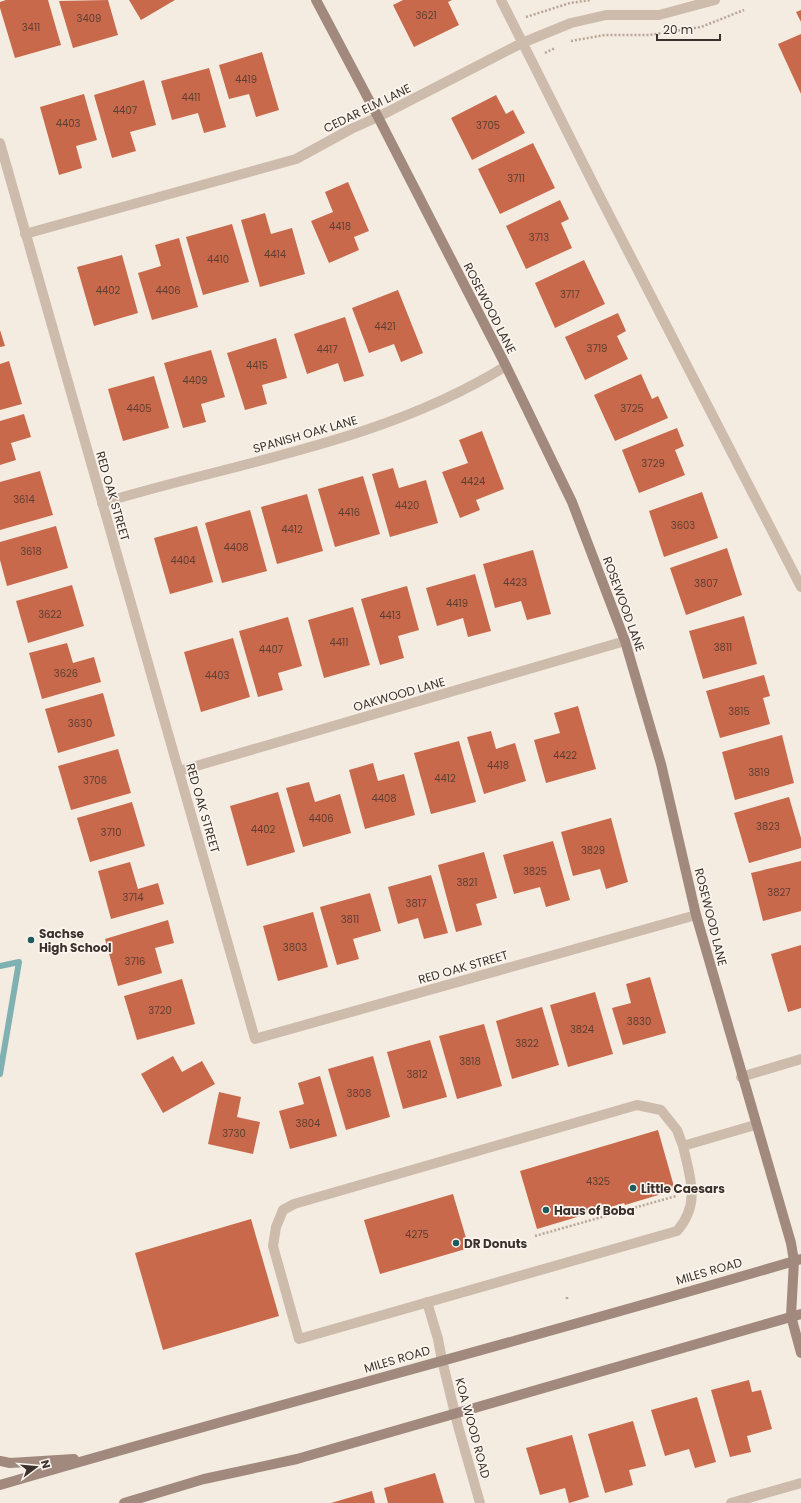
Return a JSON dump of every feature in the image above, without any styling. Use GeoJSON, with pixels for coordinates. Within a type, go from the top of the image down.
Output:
{"type":"FeatureCollection","features":[{"type":"Feature","properties":{"kind":"main road","name":"ROSEWOOD LANE"},"geometry":{"type":"LineString","coordinates":[[316,0],[506,366],[572,502],[625,641],[661,764],[696,915],[741,1077],[801,1272]]}},
{"type":"Feature","properties":{"kind":"main road","name":"ROSEWOOD LANE"},"geometry":{"type":"LineString","coordinates":[[797,1260],[791,1316],[801,1353]]}},
{"type":"Feature","properties":{"kind":"main road","name":"MILES ROAD"},"geometry":{"type":"LineString","coordinates":[[0,1485],[797,1260]]}},
{"type":"Feature","properties":{"kind":"main road"},"geometry":{"type":"LineString","coordinates":[[124,1503],[204,1479],[297,1459],[801,1314]]}},
{"type":"Feature","properties":{"kind":"main road"},"geometry":{"type":"LineString","coordinates":[[0,1461],[10,1463],[92,1458]]}},
{"type":"Feature","properties":{"kind":"street"},"geometry":{"type":"LineString","coordinates":[[501,0],[801,587]]}},
{"type":"Feature","properties":{"kind":"street","name":"CEDAR ELM LANE"},"geometry":{"type":"LineString","coordinates":[[25,234],[296,159],[351,129],[378,118],[522,43],[578,22],[606,16],[659,15],[715,0]]}},
{"type":"Feature","properties":{"kind":"street","name":"RED OAK STREET"},"geometry":{"type":"LineString","coordinates":[[0,143],[255,1039],[696,915]]}},
{"type":"Feature","properties":{"kind":"street","name":"SPANISH OAK LANE"},"geometry":{"type":"LineString","coordinates":[[102,503],[314,445],[380,425],[430,406],[479,382],[506,366]]}},
{"type":"Feature","properties":{"kind":"street","name":"OAKWOOD LANE"},"geometry":{"type":"LineString","coordinates":[[179,771],[625,641]]}},
{"type":"Feature","properties":{"kind":"street"},"geometry":{"type":"LineString","coordinates":[[741,1077],[801,1059]]}},
{"type":"Feature","properties":{"kind":"street"},"geometry":{"type":"LineString","coordinates":[[637,1105],[661,1110],[677,1130],[683,1146],[692,1192],[691,1203],[686,1221],[677,1231],[298,1339],[273,1246],[276,1227],[283,1210],[301,1202],[637,1105]]}},
{"type":"Feature","properties":{"kind":"street"},"geometry":{"type":"LineString","coordinates":[[683,1146],[755,1125]]}},
{"type":"Feature","properties":{"kind":"street","name":"KOA WOOD ROAD"},"geometry":{"type":"LineString","coordinates":[[427,1302],[438,1339],[455,1413],[480,1503]]}},
{"type":"Feature","properties":{"kind":"street"},"geometry":{"type":"LineString","coordinates":[[731,1503],[801,1483]]}},
{"type":"Feature","properties":{"kind":"path"},"geometry":{"type":"LineString","coordinates":[[519,20],[570,3],[592,0]]}},
{"type":"Feature","properties":{"kind":"path"},"geometry":{"type":"LineString","coordinates":[[564,44],[605,35],[649,34],[701,27],[744,10]]}},
{"type":"Feature","properties":{"kind":"path"},"geometry":{"type":"LineString","coordinates":[[538,56],[558,47]]}},
{"type":"Feature","properties":{"kind":"path"},"geometry":{"type":"LineString","coordinates":[[535,1236],[692,1192]]}},
{"type":"Feature","properties":{"kind":"building"},"geometry":{"type":"Polygon","coordinates":[[[6,0],[48,0],[61,45],[15,58],[0,8],[0,2],[6,0]]]}},
{"type":"Feature","properties":{"kind":"building"},"geometry":{"type":"Polygon","coordinates":[[[108,0],[118,35],[73,48],[59,1],[108,0]]]}},
{"type":"Feature","properties":{"kind":"building"},"geometry":{"type":"Polygon","coordinates":[[[129,0],[175,0],[141,20],[129,0]]]}},
{"type":"Feature","properties":{"kind":"building"},"geometry":{"type":"Polygon","coordinates":[[[403,0],[452,0],[448,2],[459,25],[414,47],[393,5],[403,0]]]}},
{"type":"Feature","properties":{"kind":"building"},"geometry":{"type":"Polygon","coordinates":[[[801,10],[801,22],[796,12],[801,10]]]}},
{"type":"Feature","properties":{"kind":"building"},"geometry":{"type":"Polygon","coordinates":[[[801,34],[801,94],[778,44],[801,34]]]}},
{"type":"Feature","properties":{"kind":"building"},"geometry":{"type":"Polygon","coordinates":[[[262,52],[279,110],[256,117],[249,94],[229,99],[219,65],[262,52]]]}},
{"type":"Feature","properties":{"kind":"building"},"geometry":{"type":"Polygon","coordinates":[[[209,68],[226,127],[204,133],[198,113],[172,120],[161,81],[209,68]]]}},
{"type":"Feature","properties":{"kind":"building"},"geometry":{"type":"Polygon","coordinates":[[[144,80],[156,125],[130,132],[136,151],[112,158],[94,95],[144,80]]]}},
{"type":"Feature","properties":{"kind":"building"},"geometry":{"type":"Polygon","coordinates":[[[84,94],[97,140],[76,146],[82,168],[59,175],[40,107],[84,94]]]}},
{"type":"Feature","properties":{"kind":"building"},"geometry":{"type":"Polygon","coordinates":[[[496,95],[506,114],[513,110],[525,133],[472,160],[451,118],[496,95]]]}},
{"type":"Feature","properties":{"kind":"building"},"geometry":{"type":"Polygon","coordinates":[[[533,143],[555,188],[500,214],[478,169],[533,143]]]}},
{"type":"Feature","properties":{"kind":"building"},"geometry":{"type":"Polygon","coordinates":[[[348,182],[369,231],[354,237],[359,250],[329,263],[311,221],[333,212],[325,192],[348,182]]]}},
{"type":"Feature","properties":{"kind":"building"},"geometry":{"type":"Polygon","coordinates":[[[560,200],[569,219],[561,223],[572,248],[526,269],[506,226],[560,200]]]}},
{"type":"Feature","properties":{"kind":"building"},"geometry":{"type":"Polygon","coordinates":[[[265,213],[271,234],[292,228],[305,274],[260,287],[241,220],[265,213]]]}},
{"type":"Feature","properties":{"kind":"building"},"geometry":{"type":"Polygon","coordinates":[[[232,224],[249,282],[203,295],[186,237],[232,224]]]}},
{"type":"Feature","properties":{"kind":"building"},"geometry":{"type":"Polygon","coordinates":[[[179,238],[198,307],[152,320],[138,273],[161,266],[155,245],[179,238]]]}},
{"type":"Feature","properties":{"kind":"building"},"geometry":{"type":"Polygon","coordinates":[[[122,255],[138,313],[94,326],[77,267],[122,255]]]}},
{"type":"Feature","properties":{"kind":"building"},"geometry":{"type":"Polygon","coordinates":[[[584,260],[605,304],[555,328],[535,283],[584,260]]]}},
{"type":"Feature","properties":{"kind":"building"},"geometry":{"type":"Polygon","coordinates":[[[398,290],[423,353],[401,362],[394,344],[369,353],[352,308],[398,290]]]}},
{"type":"Feature","properties":{"kind":"building"},"geometry":{"type":"Polygon","coordinates":[[[618,313],[626,331],[617,336],[628,359],[585,380],[565,337],[618,313]]]}},
{"type":"Feature","properties":{"kind":"building"},"geometry":{"type":"Polygon","coordinates":[[[345,317],[364,376],[344,382],[338,363],[307,374],[294,334],[345,317]]]}},
{"type":"Feature","properties":{"kind":"building"},"geometry":{"type":"Polygon","coordinates":[[[0,330],[5,346],[0,347],[0,330]]]}},
{"type":"Feature","properties":{"kind":"building"},"geometry":{"type":"Polygon","coordinates":[[[276,338],[287,378],[262,385],[267,404],[245,410],[227,353],[276,338]]]}},
{"type":"Feature","properties":{"kind":"building"},"geometry":{"type":"Polygon","coordinates":[[[211,350],[225,397],[201,404],[206,422],[183,428],[164,363],[211,350]]]}},
{"type":"Feature","properties":{"kind":"building"},"geometry":{"type":"Polygon","coordinates":[[[9,361],[22,404],[0,410],[0,364],[9,361]]]}},
{"type":"Feature","properties":{"kind":"building"},"geometry":{"type":"Polygon","coordinates":[[[641,374],[652,399],[658,396],[668,418],[615,441],[594,395],[641,374]]]}},
{"type":"Feature","properties":{"kind":"building"},"geometry":{"type":"Polygon","coordinates":[[[154,376],[169,428],[123,441],[108,389],[154,376]]]}},
{"type":"Feature","properties":{"kind":"building"},"geometry":{"type":"Polygon","coordinates":[[[24,414],[31,437],[11,443],[16,460],[0,465],[0,421],[24,414]]]}},
{"type":"Feature","properties":{"kind":"building"},"geometry":{"type":"Polygon","coordinates":[[[677,428],[684,446],[675,450],[685,475],[639,493],[622,450],[677,428]]]}},
{"type":"Feature","properties":{"kind":"building"},"geometry":{"type":"Polygon","coordinates":[[[482,431],[504,489],[476,500],[480,510],[460,518],[442,472],[468,463],[459,440],[482,431]]]}},
{"type":"Feature","properties":{"kind":"building"},"geometry":{"type":"Polygon","coordinates":[[[393,468],[399,488],[426,480],[438,523],[390,537],[372,474],[393,468]]]}},
{"type":"Feature","properties":{"kind":"building"},"geometry":{"type":"Polygon","coordinates":[[[40,471],[53,515],[0,530],[0,482],[40,471]]]}},
{"type":"Feature","properties":{"kind":"building"},"geometry":{"type":"Polygon","coordinates":[[[363,476],[380,534],[335,547],[318,489],[363,476]]]}},
{"type":"Feature","properties":{"kind":"building"},"geometry":{"type":"Polygon","coordinates":[[[702,492],[718,538],[664,557],[649,511],[702,492]]]}},
{"type":"Feature","properties":{"kind":"building"},"geometry":{"type":"Polygon","coordinates":[[[307,494],[323,551],[277,564],[261,507],[307,494]]]}},
{"type":"Feature","properties":{"kind":"building"},"geometry":{"type":"Polygon","coordinates":[[[250,510],[267,571],[222,583],[205,523],[250,510]]]}},
{"type":"Feature","properties":{"kind":"building"},"geometry":{"type":"Polygon","coordinates":[[[56,526],[68,568],[7,586],[0,560],[0,542],[56,526]]]}},
{"type":"Feature","properties":{"kind":"building"},"geometry":{"type":"Polygon","coordinates":[[[197,526],[213,582],[170,594],[154,538],[197,526]]]}},
{"type":"Feature","properties":{"kind":"building"},"geometry":{"type":"Polygon","coordinates":[[[727,548],[742,595],[686,615],[670,568],[727,548]]]}},
{"type":"Feature","properties":{"kind":"building"},"geometry":{"type":"Polygon","coordinates":[[[533,550],[551,614],[527,620],[521,601],[495,608],[483,564],[533,550]]]}},
{"type":"Feature","properties":{"kind":"building"},"geometry":{"type":"Polygon","coordinates":[[[475,574],[491,631],[468,637],[463,618],[437,626],[426,588],[475,574]]]}},
{"type":"Feature","properties":{"kind":"building"},"geometry":{"type":"Polygon","coordinates":[[[72,585],[84,626],[28,643],[16,601],[72,585]]]}},
{"type":"Feature","properties":{"kind":"building"},"geometry":{"type":"Polygon","coordinates":[[[407,586],[419,630],[398,636],[404,658],[380,665],[361,599],[407,586]]]}},
{"type":"Feature","properties":{"kind":"building"},"geometry":{"type":"Polygon","coordinates":[[[353,607],[370,665],[324,678],[308,620],[353,607]]]}},
{"type":"Feature","properties":{"kind":"building"},"geometry":{"type":"Polygon","coordinates":[[[744,616],[757,664],[703,679],[689,631],[744,616]]]}},
{"type":"Feature","properties":{"kind":"building"},"geometry":{"type":"Polygon","coordinates":[[[288,617],[302,666],[278,673],[283,690],[258,697],[239,631],[288,617]]]}},
{"type":"Feature","properties":{"kind":"building"},"geometry":{"type":"Polygon","coordinates":[[[233,638],[250,697],[201,712],[184,652],[233,638]]]}},
{"type":"Feature","properties":{"kind":"building"},"geometry":{"type":"Polygon","coordinates":[[[67,643],[73,663],[94,657],[101,682],[42,699],[29,653],[67,643]]]}},
{"type":"Feature","properties":{"kind":"building"},"geometry":{"type":"Polygon","coordinates":[[[764,675],[770,696],[763,698],[770,724],[720,738],[706,691],[764,675]]]}},
{"type":"Feature","properties":{"kind":"building"},"geometry":{"type":"Polygon","coordinates":[[[103,693],[115,736],[58,753],[45,709],[103,693]]]}},
{"type":"Feature","properties":{"kind":"building"},"geometry":{"type":"Polygon","coordinates":[[[578,706],[596,769],[546,783],[534,740],[560,733],[554,713],[578,706]]]}},
{"type":"Feature","properties":{"kind":"building"},"geometry":{"type":"Polygon","coordinates":[[[491,731],[496,749],[515,743],[526,781],[484,794],[467,737],[491,731]]]}},
{"type":"Feature","properties":{"kind":"building"},"geometry":{"type":"Polygon","coordinates":[[[782,735],[794,783],[735,800],[722,752],[782,735]]]}},
{"type":"Feature","properties":{"kind":"building"},"geometry":{"type":"Polygon","coordinates":[[[459,741],[476,802],[431,814],[414,753],[459,741]]]}},
{"type":"Feature","properties":{"kind":"building"},"geometry":{"type":"Polygon","coordinates":[[[118,749],[131,793],[71,810],[58,766],[118,749]]]}},
{"type":"Feature","properties":{"kind":"building"},"geometry":{"type":"Polygon","coordinates":[[[373,763],[378,781],[404,774],[415,815],[365,829],[349,770],[373,763]]]}},
{"type":"Feature","properties":{"kind":"building"},"geometry":{"type":"Polygon","coordinates":[[[309,782],[315,802],[340,794],[351,833],[303,847],[286,788],[309,782]]]}},
{"type":"Feature","properties":{"kind":"building"},"geometry":{"type":"Polygon","coordinates":[[[278,792],[295,852],[247,866],[230,806],[278,792]]]}},
{"type":"Feature","properties":{"kind":"building"},"geometry":{"type":"Polygon","coordinates":[[[789,797],[801,838],[801,848],[749,863],[734,813],[789,797]]]}},
{"type":"Feature","properties":{"kind":"building"},"geometry":{"type":"Polygon","coordinates":[[[132,802],[145,846],[90,862],[77,818],[132,802]]]}},
{"type":"Feature","properties":{"kind":"building"},"geometry":{"type":"Polygon","coordinates":[[[611,818],[628,882],[606,889],[600,869],[573,876],[561,832],[611,818]]]}},
{"type":"Feature","properties":{"kind":"building"},"geometry":{"type":"Polygon","coordinates":[[[553,841],[570,900],[546,907],[540,887],[514,894],[503,855],[553,841]]]}},
{"type":"Feature","properties":{"kind":"building"},"geometry":{"type":"Polygon","coordinates":[[[484,852],[497,898],[476,904],[482,925],[456,932],[438,865],[484,852]]]}},
{"type":"Feature","properties":{"kind":"building"},"geometry":{"type":"Polygon","coordinates":[[[801,861],[801,911],[763,921],[751,873],[801,861]]]}},
{"type":"Feature","properties":{"kind":"building"},"geometry":{"type":"Polygon","coordinates":[[[130,862],[138,889],[158,883],[164,904],[111,919],[98,871],[130,862]]]}},
{"type":"Feature","properties":{"kind":"building"},"geometry":{"type":"Polygon","coordinates":[[[431,875],[448,933],[424,939],[418,918],[398,924],[388,887],[431,875]]]}},
{"type":"Feature","properties":{"kind":"building"},"geometry":{"type":"Polygon","coordinates":[[[370,893],[381,931],[353,939],[359,959],[337,965],[320,907],[370,893]]]}},
{"type":"Feature","properties":{"kind":"building"},"geometry":{"type":"Polygon","coordinates":[[[313,912],[328,967],[278,981],[263,926],[313,912]]]}},
{"type":"Feature","properties":{"kind":"building"},"geometry":{"type":"Polygon","coordinates":[[[168,920],[174,943],[155,948],[162,973],[118,986],[105,939],[168,920]]]}},
{"type":"Feature","properties":{"kind":"building"},"geometry":{"type":"Polygon","coordinates":[[[801,945],[801,1008],[788,1012],[771,954],[801,945]]]}},
{"type":"Feature","properties":{"kind":"building"},"geometry":{"type":"Polygon","coordinates":[[[650,977],[666,1033],[623,1045],[612,1008],[631,1003],[626,984],[650,977]]]}},
{"type":"Feature","properties":{"kind":"building"},"geometry":{"type":"Polygon","coordinates":[[[182,979],[195,1024],[137,1040],[124,996],[182,979]]]}},
{"type":"Feature","properties":{"kind":"building"},"geometry":{"type":"Polygon","coordinates":[[[595,992],[613,1054],[568,1067],[550,1005],[595,992]]]}},
{"type":"Feature","properties":{"kind":"building"},"geometry":{"type":"Polygon","coordinates":[[[542,1007],[559,1065],[512,1079],[496,1021],[542,1007]]]}},
{"type":"Feature","properties":{"kind":"building"},"geometry":{"type":"Polygon","coordinates":[[[484,1024],[502,1086],[457,1099],[439,1036],[484,1024]]]}},
{"type":"Feature","properties":{"kind":"building"},"geometry":{"type":"Polygon","coordinates":[[[430,1040],[447,1097],[403,1109],[387,1052],[430,1040]]]}},
{"type":"Feature","properties":{"kind":"building"},"geometry":{"type":"Polygon","coordinates":[[[173,1056],[182,1072],[202,1061],[215,1084],[163,1113],[141,1074],[173,1056]]]}},
{"type":"Feature","properties":{"kind":"building"},"geometry":{"type":"Polygon","coordinates":[[[373,1056],[390,1117],[346,1130],[328,1069],[373,1056]]]}},
{"type":"Feature","properties":{"kind":"building"},"geometry":{"type":"Polygon","coordinates":[[[320,1076],[337,1136],[290,1149],[279,1111],[304,1104],[298,1083],[320,1076]]]}},
{"type":"Feature","properties":{"kind":"building"},"geometry":{"type":"Polygon","coordinates":[[[219,1092],[241,1097],[237,1117],[260,1122],[253,1154],[208,1144],[219,1092]]]}},
{"type":"Feature","properties":{"kind":"building"},"geometry":{"type":"Polygon","coordinates":[[[658,1130],[675,1190],[625,1205],[624,1203],[537,1229],[520,1171],[658,1130]]]}},
{"type":"Feature","properties":{"kind":"building"},"geometry":{"type":"Polygon","coordinates":[[[453,1194],[469,1248],[380,1274],[364,1220],[453,1194]]]}},
{"type":"Feature","properties":{"kind":"building"},"geometry":{"type":"Polygon","coordinates":[[[251,1219],[279,1316],[163,1350],[135,1253],[251,1219]]]}},
{"type":"Feature","properties":{"kind":"building"},"geometry":{"type":"Polygon","coordinates":[[[749,1380],[752,1392],[761,1390],[772,1429],[747,1436],[751,1452],[730,1457],[711,1390],[749,1380]]]}},
{"type":"Feature","properties":{"kind":"building"},"geometry":{"type":"Polygon","coordinates":[[[697,1397],[716,1462],[695,1468],[689,1449],[665,1456],[651,1410],[697,1397]]]}},
{"type":"Feature","properties":{"kind":"building"},"geometry":{"type":"Polygon","coordinates":[[[633,1421],[646,1466],[629,1470],[633,1485],[605,1493],[588,1434],[633,1421]]]}},
{"type":"Feature","properties":{"kind":"building"},"geometry":{"type":"Polygon","coordinates":[[[572,1435],[589,1497],[569,1503],[565,1488],[540,1495],[526,1448],[572,1435]]]}},
{"type":"Feature","properties":{"kind":"building"},"geometry":{"type":"Polygon","coordinates":[[[435,1473],[444,1503],[388,1503],[384,1488],[435,1473]]]}},
{"type":"Feature","properties":{"kind":"building"},"geometry":{"type":"Polygon","coordinates":[[[372,1491],[375,1503],[331,1503],[372,1491]]]}},
{"type":"Feature","properties":{"kind":"waterway"},"geometry":{"type":"LineString","coordinates":[[0,966],[19,962],[0,1074]]}},
{"type":"Feature","properties":{"kind":"place","name":"Sachse High School"},"geometry":{"type":"Point","coordinates":[31,940]}},
{"type":"Feature","properties":{"kind":"place","name":"Little Caesars"},"geometry":{"type":"Point","coordinates":[633,1188]}},
{"type":"Feature","properties":{"kind":"place","name":"Haus of Boba"},"geometry":{"type":"Point","coordinates":[546,1210]}},
{"type":"Feature","properties":{"kind":"place","name":"DR Donuts"},"geometry":{"type":"Point","coordinates":[456,1243]}}]}
